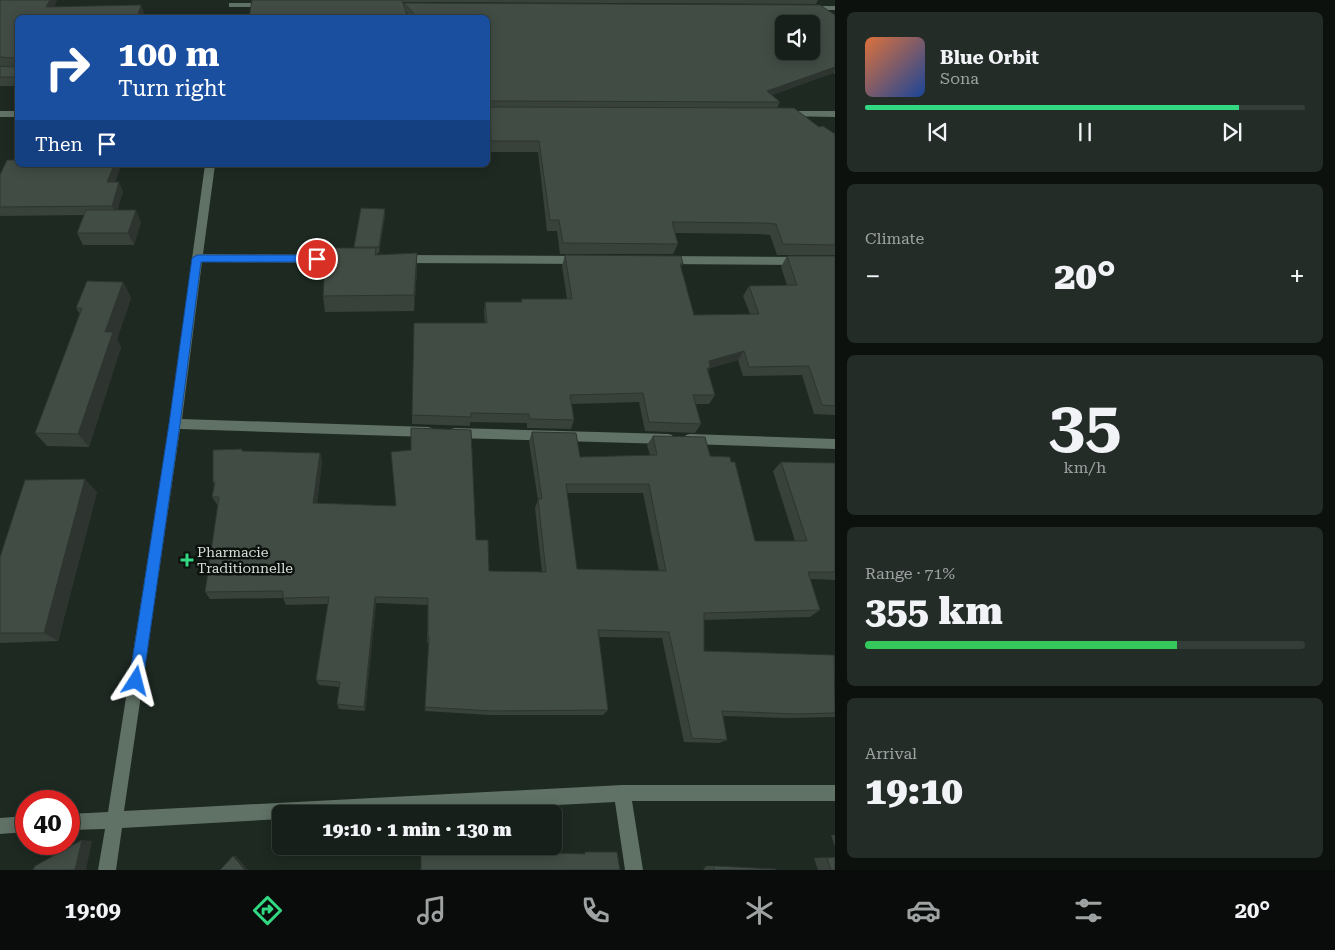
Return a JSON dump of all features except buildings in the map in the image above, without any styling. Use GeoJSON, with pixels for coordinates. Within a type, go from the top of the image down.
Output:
{"type":"FeatureCollection","features":[{"type":"Feature","properties":{"kind":"street"},"geometry":{"type":"LineString","coordinates":[[232,6],[272,5]]}},
{"type":"Feature","properties":{"kind":"street"},"geometry":{"type":"LineString","coordinates":[[796,8],[835,8]]}},
{"type":"Feature","properties":{"kind":"street"},"geometry":{"type":"LineString","coordinates":[[0,114],[15,114]]}},
{"type":"Feature","properties":{"kind":"street"},"geometry":{"type":"LineString","coordinates":[[780,114],[835,114]]}},
{"type":"Feature","properties":{"kind":"street"},"geometry":{"type":"LineString","coordinates":[[107,870],[175,424],[210,167]]}},
{"type":"Feature","properties":{"kind":"street"},"geometry":{"type":"LineString","coordinates":[[197,258],[357,259]]}},
{"type":"Feature","properties":{"kind":"street"},"geometry":{"type":"LineString","coordinates":[[386,259],[596,260]]}},
{"type":"Feature","properties":{"kind":"street"},"geometry":{"type":"LineString","coordinates":[[656,260],[815,261]]}},
{"type":"Feature","properties":{"kind":"street"},"geometry":{"type":"LineString","coordinates":[[175,424],[835,444]]}},
{"type":"Feature","properties":{"kind":"street"},"geometry":{"type":"LineString","coordinates":[[622,793],[634,870]]}},
{"type":"Feature","properties":{"kind":"street"},"geometry":{"type":"LineString","coordinates":[[80,821],[622,793],[835,793]]}},
{"type":"Feature","properties":{"kind":"street"},"geometry":{"type":"LineString","coordinates":[[0,826],[15,825]]}},
{"type":"Feature","properties":{"kind":"place","name":"Pharmacie Traditionnelle"},"geometry":{"type":"Point","coordinates":[187,560]}},
{"type":"Feature","properties":{"kind":"route"},"geometry":{"type":"LineString","coordinates":[[136,681],[175,424],[197,258],[317,259]]}}]}
